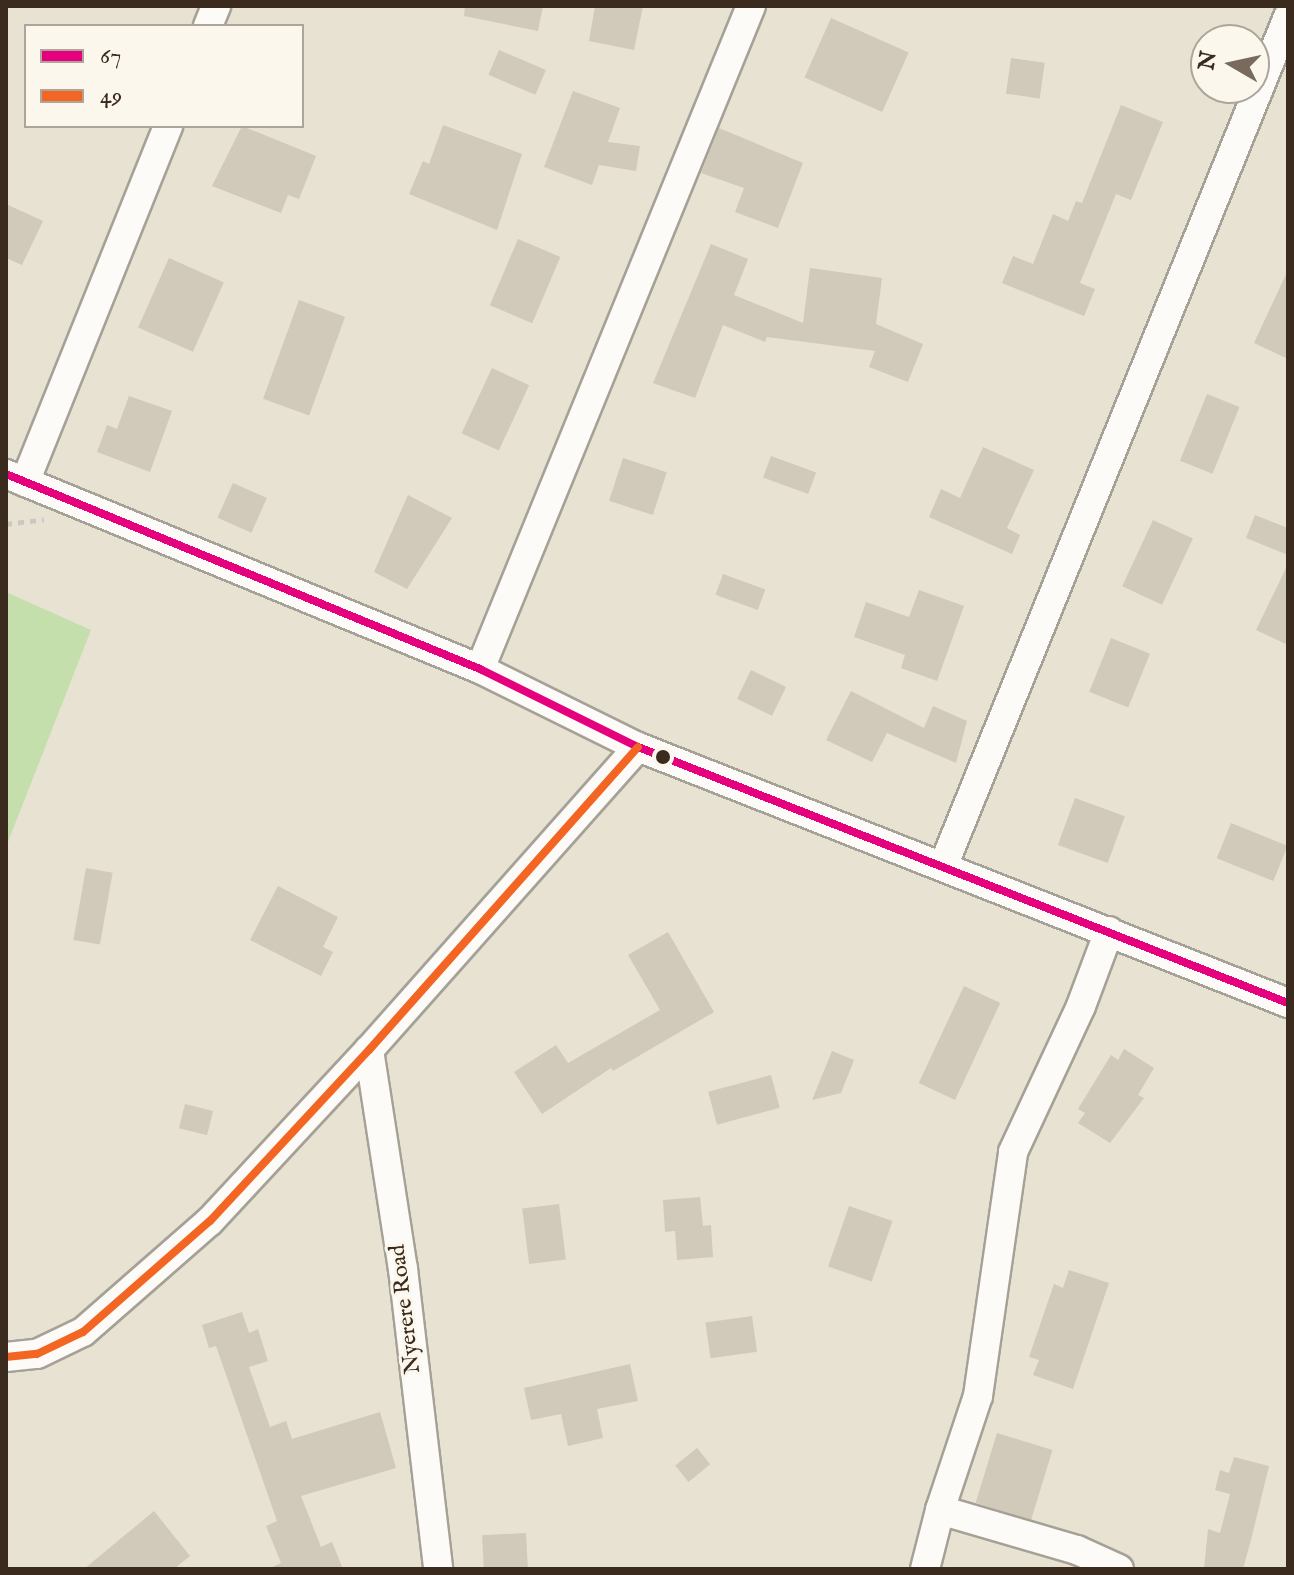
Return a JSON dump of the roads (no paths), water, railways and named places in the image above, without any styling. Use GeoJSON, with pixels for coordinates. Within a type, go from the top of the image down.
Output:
{"type":"FeatureCollection","features":[{"type":"Feature","properties":{"kind":"street"},"geometry":{"type":"LineString","coordinates":[[480,669],[751,6]]}},
{"type":"Feature","properties":{"kind":"street"},"geometry":{"type":"LineString","coordinates":[[944,864],[1288,17]]}},
{"type":"Feature","properties":{"kind":"street"},"geometry":{"type":"LineString","coordinates":[[167,128],[16,478],[480,669],[638,747],[944,864],[1288,1003]]}},
{"type":"Feature","properties":{"kind":"street"},"geometry":{"type":"LineString","coordinates":[[6,1357],[37,1354],[83,1332],[210,1221],[369,1050],[638,747]]}},
{"type":"Feature","properties":{"kind":"street"},"geometry":{"type":"LineString","coordinates":[[925,1569],[940,1510],[978,1396],[1013,1152],[1051,1074],[1109,931]]}},
{"type":"Feature","properties":{"kind":"street","name":"Nyerere Road"},"geometry":{"type":"LineString","coordinates":[[369,1050],[403,1269],[438,1569]]}},
{"type":"Feature","properties":{"kind":"street"},"geometry":{"type":"LineString","coordinates":[[940,1510],[1077,1550],[1119,1569]]}}]}
